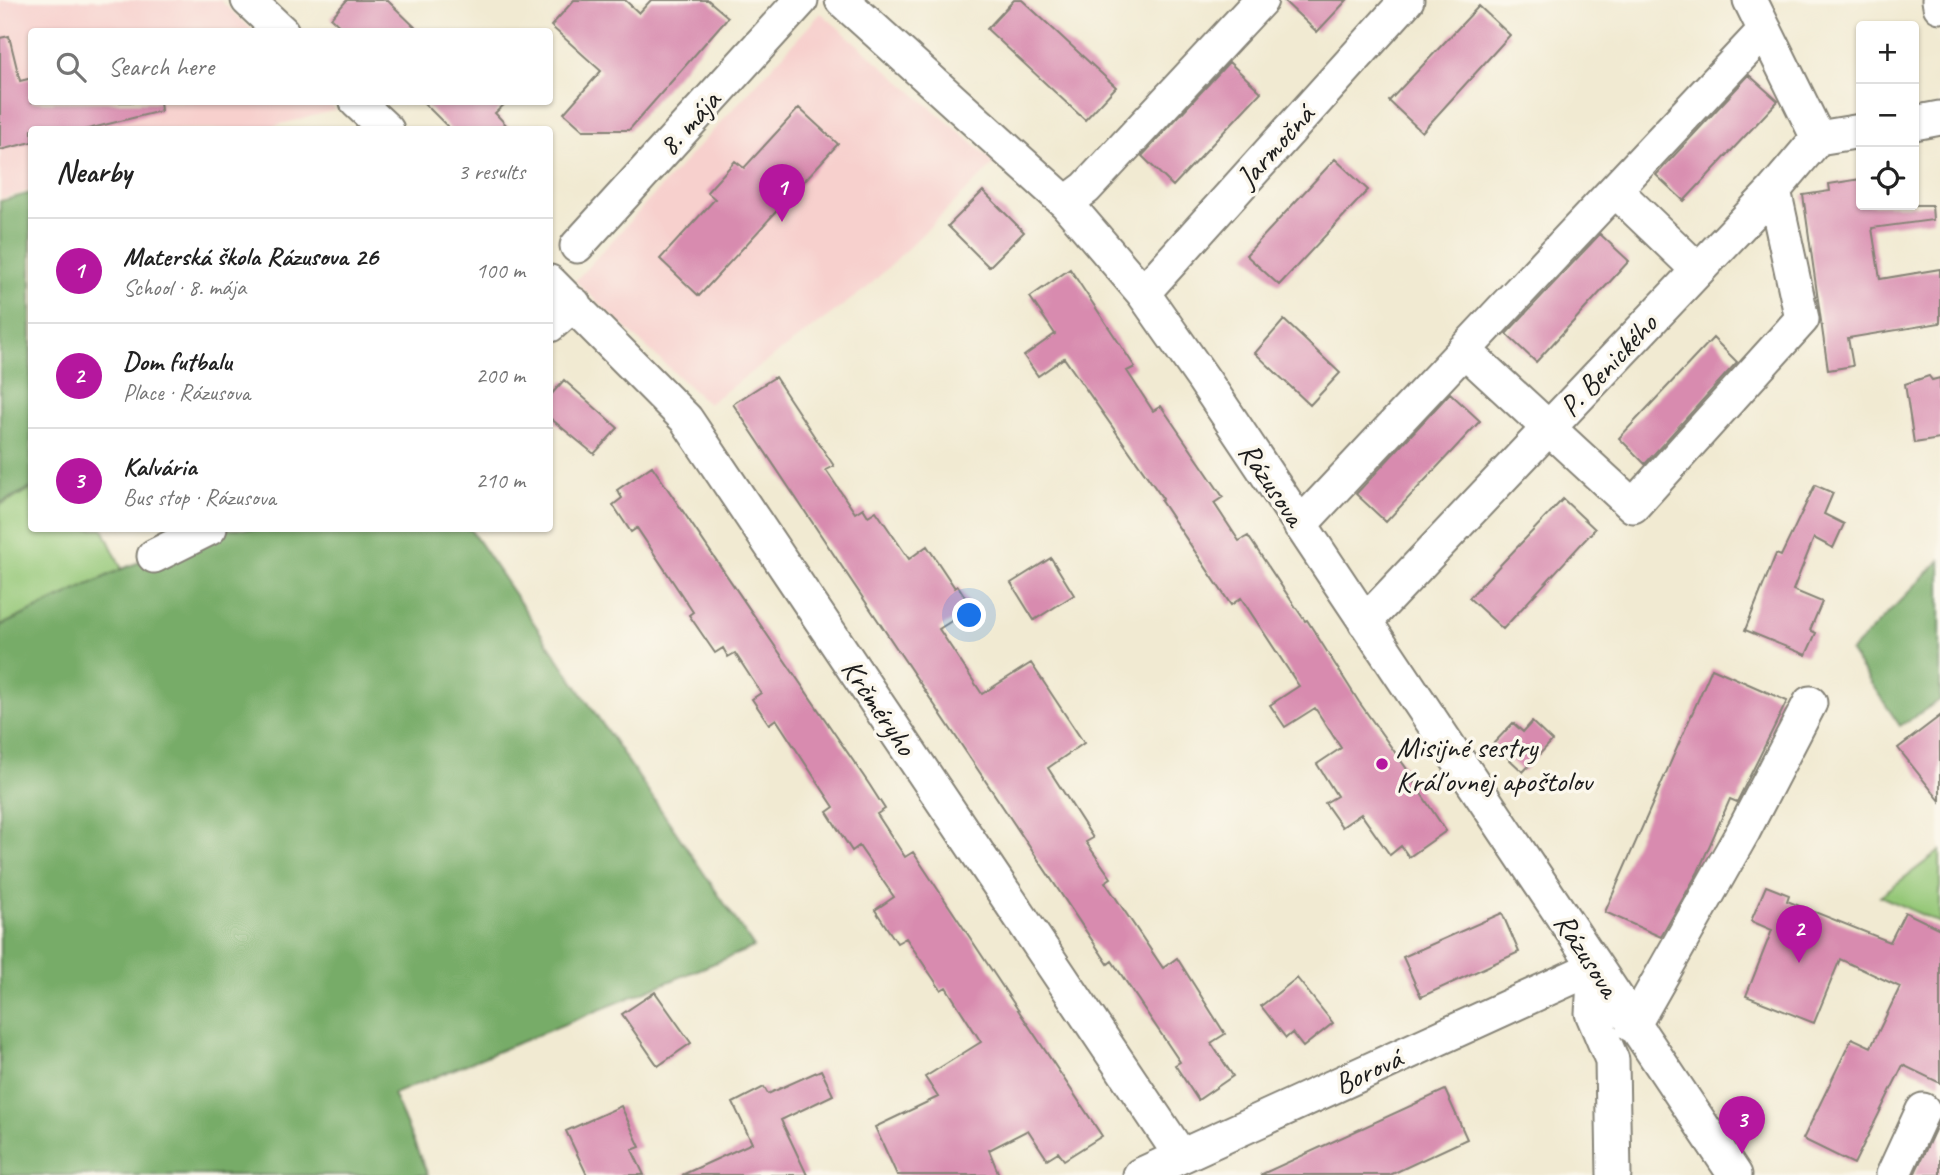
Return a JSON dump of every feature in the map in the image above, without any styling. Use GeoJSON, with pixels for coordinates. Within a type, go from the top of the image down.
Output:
{"type":"FeatureCollection","features":[{"type":"Feature","properties":{"kind":"street"},"geometry":{"type":"LineString","coordinates":[[248,0],[278,28]]}},
{"type":"Feature","properties":{"kind":"street","name":"8. mája"},"geometry":{"type":"LineString","coordinates":[[577,246],[801,0]]}},
{"type":"Feature","properties":{"kind":"street","name":"Rázusova"},"geometry":{"type":"LineString","coordinates":[[842,0],[1066,203],[1143,293],[1204,380],[1735,1175]]}},
{"type":"Feature","properties":{"kind":"street"},"geometry":{"type":"LineString","coordinates":[[1066,203],[1086,188],[1261,0]]}},
{"type":"Feature","properties":{"kind":"street","name":"Jarmočná"},"geometry":{"type":"LineString","coordinates":[[1143,293],[1407,0]]}},
{"type":"Feature","properties":{"kind":"street"},"geometry":{"type":"LineString","coordinates":[[1750,0],[1818,138],[1856,132]]}},
{"type":"Feature","properties":{"kind":"street"},"geometry":{"type":"LineString","coordinates":[[1939,0],[1940,6]]}},
{"type":"Feature","properties":{"kind":"street"},"geometry":{"type":"LineString","coordinates":[[1300,525],[1765,30]]}},
{"type":"Feature","properties":{"kind":"street"},"geometry":{"type":"LineString","coordinates":[[360,105],[383,126]]}},
{"type":"Feature","properties":{"kind":"street"},"geometry":{"type":"LineString","coordinates":[[1919,122],[1940,118]]}},
{"type":"Feature","properties":{"kind":"street","name":"P. Benického"},"geometry":{"type":"LineString","coordinates":[[1365,622],[1774,190],[1818,138]]}},
{"type":"Feature","properties":{"kind":"street"},"geometry":{"type":"LineString","coordinates":[[1615,190],[1698,270]]}},
{"type":"Feature","properties":{"kind":"street"},"geometry":{"type":"LineString","coordinates":[[1464,350],[1633,506],[1802,319],[1774,190]]}},
{"type":"Feature","properties":{"kind":"street","name":"Krčméryho"},"geometry":{"type":"LineString","coordinates":[[553,290],[562,315],[686,419],[1181,1156]]}},
{"type":"Feature","properties":{"kind":"street"},"geometry":{"type":"LineString","coordinates":[[153,556],[201,532]]}},
{"type":"Feature","properties":{"kind":"street","name":"Rázusova"},"geometry":{"type":"LineString","coordinates":[[1633,1026],[1744,830],[1810,704]]}},
{"type":"Feature","properties":{"kind":"street"},"geometry":{"type":"LineString","coordinates":[[1595,967],[1592,1013],[1612,1059],[1614,1175]]}},
{"type":"Feature","properties":{"kind":"street","name":"Borová"},"geometry":{"type":"LineString","coordinates":[[1140,1175],[1595,967]]}},
{"type":"Feature","properties":{"kind":"street"},"geometry":{"type":"LineString","coordinates":[[1894,1175],[1923,1110]]}},
{"type":"Feature","properties":{"kind":"shaded area"},"geometry":{"type":"Polygon","coordinates":[[[0,0],[220,0],[250,28],[28,28],[28,105],[330,105],[336,110],[274,126],[28,126],[28,191],[0,199],[0,0]]]}},
{"type":"Feature","properties":{"kind":"shaded area"},"geometry":{"type":"Polygon","coordinates":[[[821,13],[995,163],[867,288],[708,404],[575,281],[821,13]]]}},
{"type":"Feature","properties":{"kind":"green space"},"geometry":{"type":"Polygon","coordinates":[[[28,194],[28,489],[0,503],[0,201],[28,194]]]}},
{"type":"Feature","properties":{"kind":"green space"},"geometry":{"type":"Polygon","coordinates":[[[28,491],[28,532],[104,532],[122,569],[0,626],[0,505],[28,491]]]}},
{"type":"Feature","properties":{"kind":"green space"},"geometry":{"type":"Polygon","coordinates":[[[214,532],[472,532],[754,947],[393,1094],[428,1175],[0,1175],[0,626],[122,569],[214,532]]]}},
{"type":"Feature","properties":{"kind":"green space"},"geometry":{"type":"Polygon","coordinates":[[[1940,560],[1940,700],[1900,726],[1850,652],[1940,560]]]}},
{"type":"Feature","properties":{"kind":"green space"},"geometry":{"type":"Polygon","coordinates":[[[1940,851],[1940,923],[1880,896],[1940,851]]]}},
{"type":"Feature","properties":{"kind":"building"},"geometry":{"type":"Polygon","coordinates":[[[347,0],[387,0],[416,28],[342,28],[331,18],[347,0]]]}},
{"type":"Feature","properties":{"kind":"building"},"geometry":{"type":"Polygon","coordinates":[[[574,0],[625,0],[639,13],[651,0],[708,0],[728,17],[629,130],[583,130],[564,113],[601,71],[551,26],[574,0]]]}},
{"type":"Feature","properties":{"kind":"building"},"geometry":{"type":"Polygon","coordinates":[[[1014,0],[1022,0],[1116,87],[1085,120],[987,29],[1014,0]]]}},
{"type":"Feature","properties":{"kind":"building"},"geometry":{"type":"Polygon","coordinates":[[[1283,0],[1347,0],[1317,32],[1283,0]]]}},
{"type":"Feature","properties":{"kind":"building"},"geometry":{"type":"Polygon","coordinates":[[[1479,6],[1510,35],[1422,132],[1389,101],[1479,6]]]}},
{"type":"Feature","properties":{"kind":"building"},"geometry":{"type":"Polygon","coordinates":[[[9,36],[20,81],[28,79],[28,105],[160,105],[161,111],[100,126],[28,126],[28,143],[0,150],[0,38],[9,36]]]}},
{"type":"Feature","properties":{"kind":"building"},"geometry":{"type":"Polygon","coordinates":[[[1229,62],[1261,92],[1173,186],[1142,156],[1229,62]]]}},
{"type":"Feature","properties":{"kind":"building"},"geometry":{"type":"Polygon","coordinates":[[[1749,75],[1778,101],[1684,201],[1656,175],[1749,75]]]}},
{"type":"Feature","properties":{"kind":"building"},"geometry":{"type":"Polygon","coordinates":[[[426,105],[504,105],[495,113],[507,126],[447,126],[426,105]]]}},
{"type":"Feature","properties":{"kind":"building"},"geometry":{"type":"Polygon","coordinates":[[[799,108],[838,144],[699,296],[660,259],[715,199],[707,192],[735,161],[744,168],[799,108]]]}},
{"type":"Feature","properties":{"kind":"building"},"geometry":{"type":"Polygon","coordinates":[[[1335,159],[1368,190],[1279,285],[1246,255],[1335,159]]]}},
{"type":"Feature","properties":{"kind":"building"},"geometry":{"type":"Polygon","coordinates":[[[1856,180],[1856,210],[1919,210],[1919,205],[1932,205],[1933,220],[1872,228],[1880,279],[1940,269],[1940,323],[1848,338],[1853,366],[1828,370],[1803,195],[1830,191],[1829,184],[1856,180]]]}},
{"type":"Feature","properties":{"kind":"building"},"geometry":{"type":"Polygon","coordinates":[[[983,191],[1024,232],[989,267],[948,226],[983,191]]]}},
{"type":"Feature","properties":{"kind":"building"},"geometry":{"type":"Polygon","coordinates":[[[1600,234],[1629,261],[1536,362],[1506,334],[1600,234]]]}},
{"type":"Feature","properties":{"kind":"building"},"geometry":{"type":"Polygon","coordinates":[[[1070,269],[1135,367],[1127,371],[1153,411],[1161,406],[1223,497],[1214,503],[1239,541],[1248,536],[1414,779],[1412,780],[1446,831],[1409,857],[1401,846],[1390,855],[1361,814],[1342,827],[1325,803],[1337,796],[1317,764],[1341,748],[1315,708],[1285,727],[1270,705],[1299,686],[1241,598],[1231,605],[1161,501],[1163,499],[1064,358],[1038,376],[1024,356],[1055,334],[1030,297],[1070,269]]]}},
{"type":"Feature","properties":{"kind":"building"},"geometry":{"type":"Polygon","coordinates":[[[1284,320],[1340,373],[1310,405],[1255,353],[1284,320]]]}},
{"type":"Feature","properties":{"kind":"building"},"geometry":{"type":"Polygon","coordinates":[[[1713,338],[1737,362],[1645,464],[1619,438],[1713,338]]]}},
{"type":"Feature","properties":{"kind":"building"},"geometry":{"type":"Polygon","coordinates":[[[1929,376],[1932,380],[1940,378],[1940,439],[1914,443],[1905,384],[1929,376]]]}},
{"type":"Feature","properties":{"kind":"building"},"geometry":{"type":"Polygon","coordinates":[[[775,377],[834,466],[826,470],[855,513],[863,508],[868,516],[876,511],[909,559],[927,546],[955,588],[958,586],[972,608],[939,629],[982,694],[1031,663],[1084,743],[1048,768],[1093,838],[1086,842],[1111,878],[1105,882],[1163,968],[1177,958],[1225,1034],[1211,1043],[1233,1076],[1198,1100],[1175,1065],[1180,1062],[1112,961],[1108,964],[733,404],[775,377]]]}},
{"type":"Feature","properties":{"kind":"building"},"geometry":{"type":"Polygon","coordinates":[[[564,380],[618,428],[594,454],[553,420],[553,393],[564,380]]]}},
{"type":"Feature","properties":{"kind":"building"},"geometry":{"type":"Polygon","coordinates":[[[1450,393],[1480,421],[1386,522],[1356,494],[1450,393]]]}},
{"type":"Feature","properties":{"kind":"building"},"geometry":{"type":"Polygon","coordinates":[[[652,466],[869,784],[885,809],[877,814],[905,857],[913,852],[1102,1136],[1064,1160],[1058,1152],[1047,1159],[1028,1130],[989,1150],[999,1175],[897,1175],[875,1127],[938,1097],[925,1077],[981,1042],[946,987],[941,990],[906,938],[897,943],[875,910],[894,897],[859,846],[852,851],[827,812],[834,807],[776,719],[769,724],[752,699],[761,693],[735,653],[728,657],[723,648],[715,653],[689,615],[693,612],[637,528],[631,532],[613,505],[622,498],[617,490],[652,466]]]}},
{"type":"Feature","properties":{"kind":"building"},"geometry":{"type":"Polygon","coordinates":[[[1815,485],[1833,493],[1824,514],[1844,524],[1833,548],[1814,538],[1793,590],[1822,602],[1810,630],[1816,633],[1806,655],[1745,630],[1776,554],[1781,556],[1815,485]]]}},
{"type":"Feature","properties":{"kind":"building"},"geometry":{"type":"Polygon","coordinates":[[[1563,499],[1595,529],[1503,629],[1469,598],[1563,499]]]}},
{"type":"Feature","properties":{"kind":"building"},"geometry":{"type":"Polygon","coordinates":[[[1051,558],[1074,595],[1034,620],[1011,583],[1051,558]]]}},
{"type":"Feature","properties":{"kind":"building"},"geometry":{"type":"Polygon","coordinates":[[[1712,668],[1787,701],[1737,802],[1730,799],[1698,872],[1661,937],[1605,912],[1712,668]]]}},
{"type":"Feature","properties":{"kind":"building"},"geometry":{"type":"Polygon","coordinates":[[[1940,716],[1940,801],[1898,748],[1940,716]]]}},
{"type":"Feature","properties":{"kind":"building"},"geometry":{"type":"Polygon","coordinates":[[[1532,722],[1552,741],[1523,772],[1493,744],[1513,723],[1523,732],[1532,722]]]}},
{"type":"Feature","properties":{"kind":"building"},"geometry":{"type":"Polygon","coordinates":[[[1766,886],[1789,895],[1787,901],[1890,942],[1905,912],[1940,929],[1940,1083],[1903,1065],[1854,1164],[1803,1139],[1852,1038],[1871,1047],[1900,987],[1840,959],[1814,1023],[1746,996],[1772,930],[1751,921],[1766,886]]]}},
{"type":"Feature","properties":{"kind":"building"},"geometry":{"type":"Polygon","coordinates":[[[1502,913],[1519,952],[1421,997],[1403,957],[1502,913]]]}},
{"type":"Feature","properties":{"kind":"building"},"geometry":{"type":"Polygon","coordinates":[[[1297,978],[1333,1023],[1303,1047],[1292,1033],[1286,1038],[1261,1006],[1297,978]]]}},
{"type":"Feature","properties":{"kind":"building"},"geometry":{"type":"Polygon","coordinates":[[[655,992],[691,1043],[658,1066],[622,1014],[655,992]]]}},
{"type":"Feature","properties":{"kind":"building"},"geometry":{"type":"Polygon","coordinates":[[[821,1070],[833,1095],[781,1120],[807,1175],[682,1175],[752,1143],[733,1103],[764,1087],[768,1094],[821,1070]]]}},
{"type":"Feature","properties":{"kind":"building"},"geometry":{"type":"Polygon","coordinates":[[[1445,1090],[1467,1139],[1390,1175],[1260,1175],[1445,1090]]]}},
{"type":"Feature","properties":{"kind":"building"},"geometry":{"type":"Polygon","coordinates":[[[621,1106],[640,1147],[632,1150],[644,1175],[587,1175],[566,1131],[621,1106]]]}},
{"type":"Feature","properties":{"kind":"building"},"geometry":{"type":"Polygon","coordinates":[[[1940,1119],[1940,1175],[1914,1175],[1940,1119]]]}},
{"type":"Feature","properties":{"kind":"place","name":"Materská škola Rázusova 26"},"geometry":{"type":"Point","coordinates":[782,222]}},
{"type":"Feature","properties":{"kind":"place","name":"Misijné sestry Kráľovnej apoštolov"},"geometry":{"type":"Point","coordinates":[1382,764]}},
{"type":"Feature","properties":{"kind":"place","name":"Dom futbalu"},"geometry":{"type":"Point","coordinates":[1799,963]}},
{"type":"Feature","properties":{"kind":"place","name":"Kalvária"},"geometry":{"type":"Point","coordinates":[1742,1154]}}]}
